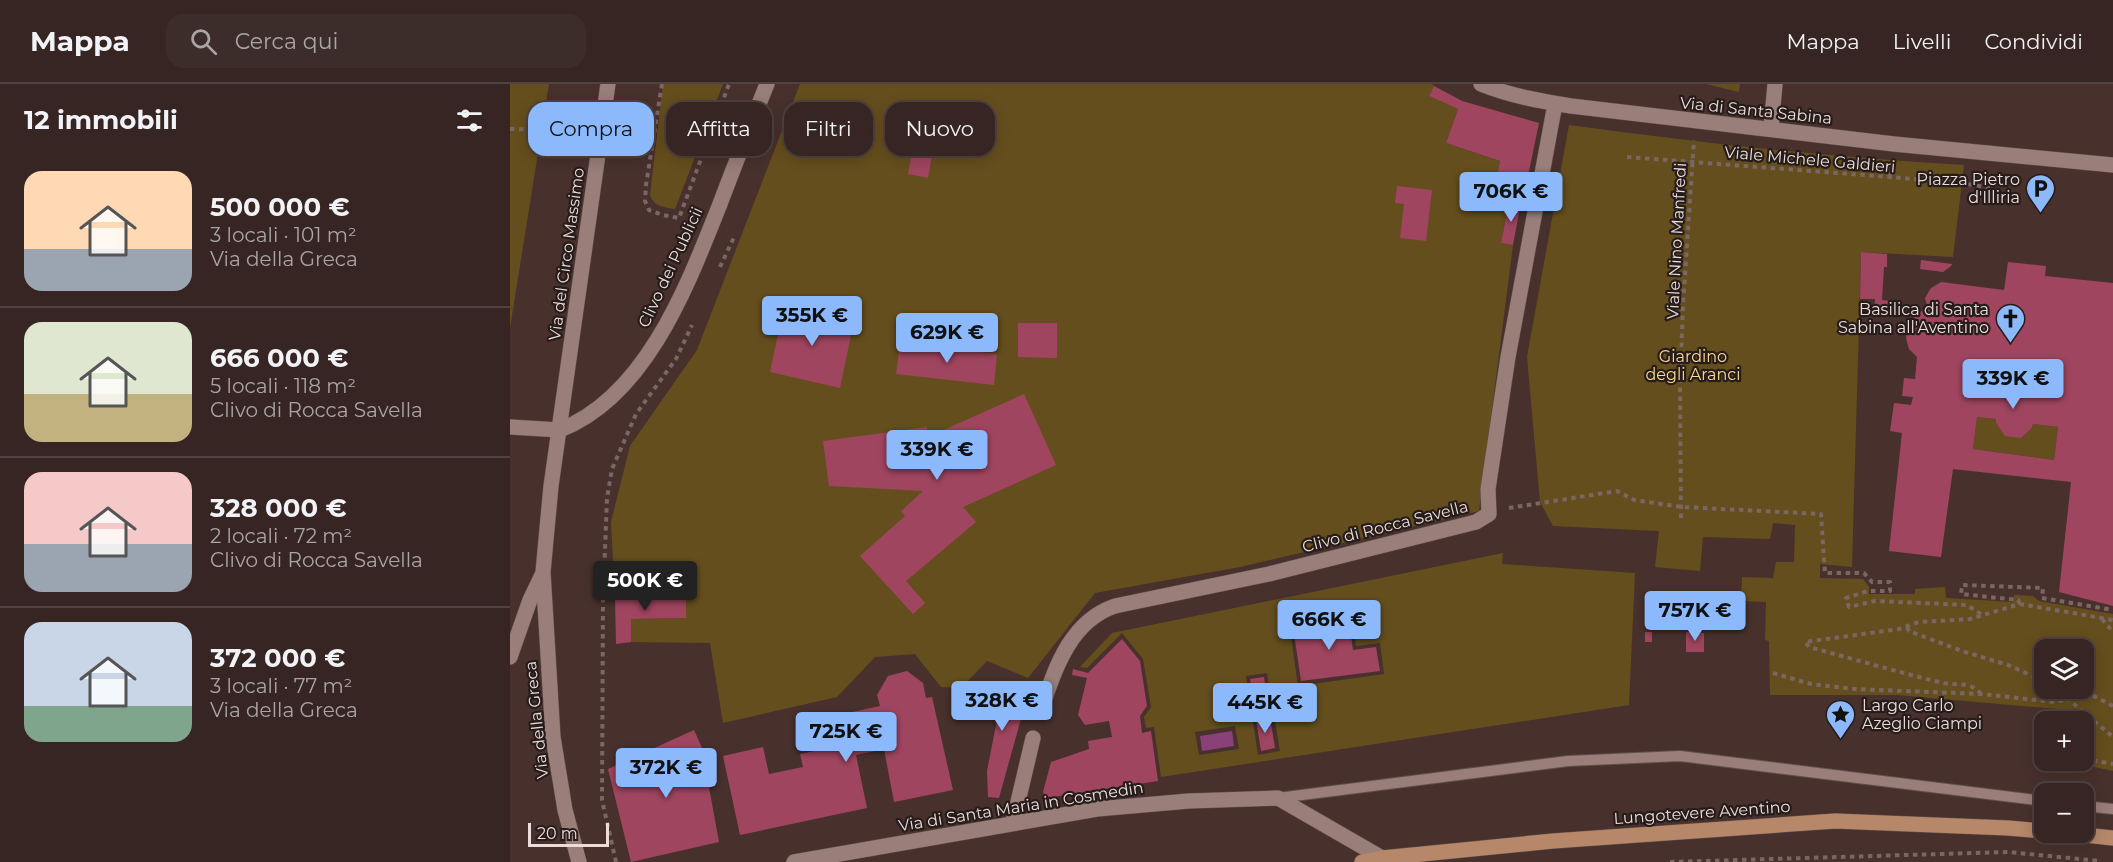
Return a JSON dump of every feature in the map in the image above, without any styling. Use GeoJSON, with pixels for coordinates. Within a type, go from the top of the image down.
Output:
{"type":"FeatureCollection","features":[{"type":"Feature","properties":{"kind":"main road","name":"Lungotevere Aventino"},"geometry":{"type":"LineString","coordinates":[[1362,862],[1553,841],[1835,821],[2034,830]]}},
{"type":"Feature","properties":{"kind":"main road"},"geometry":{"type":"LineString","coordinates":[[2094,836],[2113,838]]}},
{"type":"Feature","properties":{"kind":"street","name":"Via del Circo Massimo"},"geometry":{"type":"LineString","coordinates":[[560,430],[608,84]]}},
{"type":"Feature","properties":{"kind":"street","name":"Clivo dei Publicii"},"geometry":{"type":"LineString","coordinates":[[560,430],[592,414],[615,394],[640,364],[667,323],[710,228],[767,84]]}},
{"type":"Feature","properties":{"kind":"street","name":"Via di Santa Sabina"},"geometry":{"type":"LineString","coordinates":[[1481,84],[1502,93],[1555,104],[1995,154],[2113,165]]}},
{"type":"Feature","properties":{"kind":"street"},"geometry":{"type":"LineString","coordinates":[[1771,129],[1775,84]]}},
{"type":"Feature","properties":{"kind":"street","name":"Clivo di Rocca Savella"},"geometry":{"type":"LineString","coordinates":[[1042,707],[1056,668],[1069,644],[1085,623],[1099,611],[1269,573],[1466,524],[1483,519],[1489,513],[1488,489],[1506,368],[1555,104]]}},
{"type":"Feature","properties":{"kind":"street"},"geometry":{"type":"LineString","coordinates":[[510,427],[560,430]]}},
{"type":"Feature","properties":{"kind":"street","name":"Via della Greca"},"geometry":{"type":"LineString","coordinates":[[560,430],[551,486],[543,572],[553,737],[565,810],[579,862]]}},
{"type":"Feature","properties":{"kind":"street","name":"Via della Greca"},"geometry":{"type":"LineString","coordinates":[[510,657],[530,600],[543,572]]}},
{"type":"Feature","properties":{"kind":"street"},"geometry":{"type":"LineString","coordinates":[[1013,823],[1033,738]]}},
{"type":"Feature","properties":{"kind":"street"},"geometry":{"type":"LineString","coordinates":[[1278,798],[1382,858]]}},
{"type":"Feature","properties":{"kind":"street","name":"Via di Santa Maria in Cosmedin"},"geometry":{"type":"LineString","coordinates":[[794,862],[1097,809],[1145,804],[1278,798]]}},
{"type":"Feature","properties":{"kind":"lane"},"geometry":{"type":"LineString","coordinates":[[1278,798],[1568,761],[1680,756],[2034,799]]}},
{"type":"Feature","properties":{"kind":"lane"},"geometry":{"type":"LineString","coordinates":[[2094,807],[2113,809]]}},
{"type":"Feature","properties":{"kind":"path","name":"Clivo dei Publicii"},"geometry":{"type":"LineString","coordinates":[[662,84],[645,201],[649,210],[679,218],[729,84]]}},
{"type":"Feature","properties":{"kind":"path","name":"Viale Nino Manfredi"},"geometry":{"type":"LineString","coordinates":[[1681,518],[1680,385],[1696,121]]}},
{"type":"Feature","properties":{"kind":"path"},"geometry":{"type":"LineString","coordinates":[[510,129],[528,129]]}},
{"type":"Feature","properties":{"kind":"path","name":"Viale Michele Galdieri"},"geometry":{"type":"LineString","coordinates":[[1627,157],[1961,183],[1991,188]]}},
{"type":"Feature","properties":{"kind":"path"},"geometry":{"type":"LineString","coordinates":[[1501,509],[1617,491],[1634,500],[1682,507],[1821,514],[1825,573],[1864,573],[1872,582],[1890,582],[1890,591],[1868,591],[1846,598],[1849,607],[1875,601],[1967,605],[1984,616]]}},
{"type":"Feature","properties":{"kind":"path"},"geometry":{"type":"LineString","coordinates":[[607,498],[603,601],[602,801],[616,862]]}},
{"type":"Feature","properties":{"kind":"path"},"geometry":{"type":"LineString","coordinates":[[2020,604],[2014,599],[1961,594],[1962,585],[2043,588],[2042,598],[2113,610]]}},
{"type":"Feature","properties":{"kind":"path"},"geometry":{"type":"LineString","coordinates":[[1981,694],[1977,688],[1968,685],[1949,685],[1809,647],[1805,642],[1907,627],[1919,622],[1970,619],[2020,604],[2113,620]]}},
{"type":"Feature","properties":{"kind":"path"},"geometry":{"type":"LineString","coordinates":[[2101,618],[2113,632]]}},
{"type":"Feature","properties":{"kind":"path"},"geometry":{"type":"LineString","coordinates":[[1907,627],[1909,631],[1938,643],[2008,665],[2034,677]]}},
{"type":"Feature","properties":{"kind":"path"},"geometry":{"type":"LineString","coordinates":[[1773,674],[1811,684],[1854,689],[1981,694],[2055,702],[2068,699],[2113,737]]}},
{"type":"Feature","properties":{"kind":"path"},"geometry":{"type":"LineString","coordinates":[[2094,696],[2113,706]]}},
{"type":"Feature","properties":{"kind":"path"},"geometry":{"type":"LineString","coordinates":[[2094,761],[2113,764]]}},
{"type":"Feature","properties":{"kind":"path"},"geometry":{"type":"LineString","coordinates":[[1670,862],[2008,852],[2105,861]]}},
{"type":"Feature","properties":{"kind":"green space"},"geometry":{"type":"Polygon","coordinates":[[[510,84],[549,84],[546,102],[528,102],[528,156],[537,156],[510,328],[510,84]]]}},
{"type":"Feature","properties":{"kind":"green space"},"geometry":{"type":"Polygon","coordinates":[[[663,84],[723,84],[716,102],[666,102],[666,156],[695,156],[675,209],[657,204],[650,195],[663,84]]]}},
{"type":"Feature","properties":{"kind":"green space"},"geometry":{"type":"Polygon","coordinates":[[[800,84],[1432,84],[1434,86],[1429,96],[1458,109],[1446,143],[1500,161],[1497,176],[1527,181],[1521,202],[1509,202],[1501,243],[1513,245],[1479,511],[1240,567],[1095,593],[1028,678],[987,661],[961,688],[941,687],[915,654],[875,657],[837,697],[723,723],[710,643],[631,642],[631,619],[686,618],[686,596],[615,597],[611,522],[630,446],[697,350],[784,125],[784,156],[873,156],[873,102],[793,102],[800,84]]]}},
{"type":"Feature","properties":{"kind":"green space"},"geometry":{"type":"Polygon","coordinates":[[[1706,84],[1740,84],[1739,92],[1706,84]]]}},
{"type":"Feature","properties":{"kind":"green space","name":"Giardino degli Aranci"},"geometry":{"type":"Polygon","coordinates":[[[1569,125],[1766,149],[1964,165],[1953,257],[1861,252],[1852,567],[1820,564],[1820,578],[1863,579],[1869,587],[1869,594],[1915,594],[1915,589],[1945,587],[1946,598],[2013,602],[2014,595],[2033,596],[2039,601],[2113,614],[2113,771],[2094,767],[2094,711],[2069,711],[1897,695],[1770,695],[1769,641],[1765,640],[1766,602],[1741,601],[1742,577],[1773,578],[1776,562],[1794,562],[1795,525],[1773,523],[1770,539],[1703,537],[1700,571],[1655,567],[1659,531],[1553,526],[1540,502],[1527,357],[1569,125]]]}},
{"type":"Feature","properties":{"kind":"green space"},"geometry":{"type":"Polygon","coordinates":[[[1977,417],[1996,419],[1996,423],[2005,435],[2021,438],[2032,428],[2033,424],[2058,427],[2054,460],[1973,449],[1977,417]]]}},
{"type":"Feature","properties":{"kind":"green space"},"geometry":{"type":"Polygon","coordinates":[[[1503,553],[1502,564],[1635,573],[1629,705],[1161,777],[1154,727],[1146,728],[1144,717],[1151,707],[1143,659],[1122,633],[1087,668],[1080,667],[1112,633],[1503,553]],[[1328,611],[1288,616],[1298,686],[1384,674],[1380,643],[1356,646],[1353,624],[1331,627],[1328,611]],[[1267,673],[1246,676],[1258,755],[1280,751],[1267,673]],[[1235,726],[1195,732],[1199,755],[1239,749],[1235,726]]]}},
{"type":"Feature","properties":{"kind":"shaded area"},"geometry":{"type":"Polygon","coordinates":[[[1232,731],[1234,746],[1202,751],[1200,736],[1232,731]]]}},
{"type":"Feature","properties":{"kind":"building"},"geometry":{"type":"Polygon","coordinates":[[[1434,86],[1462,101],[1539,123],[1527,181],[1497,176],[1500,161],[1446,143],[1458,109],[1429,96],[1434,86]]]}},
{"type":"Feature","properties":{"kind":"building"},"geometry":{"type":"Polygon","coordinates":[[[911,156],[932,156],[928,178],[908,174],[911,156]]]}},
{"type":"Feature","properties":{"kind":"building"},"geometry":{"type":"Polygon","coordinates":[[[1397,186],[1432,190],[1426,241],[1400,238],[1404,204],[1395,203],[1397,186]]]}},
{"type":"Feature","properties":{"kind":"building"},"geometry":{"type":"Polygon","coordinates":[[[1509,202],[1521,202],[1513,245],[1501,243],[1509,202]]]}},
{"type":"Feature","properties":{"kind":"building"},"geometry":{"type":"Polygon","coordinates":[[[1861,252],[1887,254],[1882,300],[1890,301],[1889,314],[1874,313],[1875,299],[1860,299],[1861,252]]]}},
{"type":"Feature","properties":{"kind":"building"},"geometry":{"type":"Polygon","coordinates":[[[1921,260],[1952,264],[1943,272],[1920,269],[1921,260]]]}},
{"type":"Feature","properties":{"kind":"building"},"geometry":{"type":"Polygon","coordinates":[[[2008,262],[2046,266],[2045,276],[2113,283],[2113,606],[2059,592],[2071,482],[1953,469],[1941,557],[1889,551],[1902,433],[1890,431],[1894,403],[1911,405],[1913,397],[1902,396],[1904,378],[1915,379],[1917,357],[1909,349],[1906,338],[1909,322],[1916,314],[1928,308],[1925,298],[1931,288],[1941,282],[2004,290],[2008,262]],[[1977,417],[1973,449],[2054,460],[2058,427],[2033,424],[2032,428],[2021,438],[2005,436],[1996,423],[1996,419],[1977,417]]]}},
{"type":"Feature","properties":{"kind":"building"},"geometry":{"type":"Polygon","coordinates":[[[784,306],[854,321],[840,388],[770,372],[784,306]]]}},
{"type":"Feature","properties":{"kind":"building"},"geometry":{"type":"Polygon","coordinates":[[[1018,323],[1057,323],[1057,358],[1018,357],[1018,323]]]}},
{"type":"Feature","properties":{"kind":"building"},"geometry":{"type":"Polygon","coordinates":[[[900,343],[997,354],[994,385],[896,374],[900,343]]]}},
{"type":"Feature","properties":{"kind":"building"},"geometry":{"type":"Polygon","coordinates":[[[1024,394],[1056,465],[963,507],[976,522],[906,581],[925,603],[913,614],[860,556],[905,516],[901,511],[923,491],[829,486],[823,441],[927,427],[928,437],[1024,394]]]}},
{"type":"Feature","properties":{"kind":"building"},"geometry":{"type":"Polygon","coordinates":[[[686,596],[686,618],[631,619],[631,642],[616,644],[615,597],[686,596]]]}},
{"type":"Feature","properties":{"kind":"building"},"geometry":{"type":"Polygon","coordinates":[[[1325,615],[1327,632],[1350,629],[1353,650],[1376,647],[1380,671],[1301,681],[1292,620],[1325,615]]]}},
{"type":"Feature","properties":{"kind":"building"},"geometry":{"type":"Polygon","coordinates":[[[1645,632],[1652,632],[1652,642],[1645,642],[1645,632]]]}},
{"type":"Feature","properties":{"kind":"building"},"geometry":{"type":"Polygon","coordinates":[[[1686,632],[1704,633],[1704,652],[1686,652],[1686,632]]]}},
{"type":"Feature","properties":{"kind":"building"},"geometry":{"type":"Polygon","coordinates":[[[1122,639],[1140,661],[1147,706],[1140,716],[1142,733],[1151,731],[1158,781],[1046,798],[1043,792],[1051,762],[1089,749],[1088,741],[1112,737],[1109,721],[1085,725],[1078,715],[1087,678],[1072,675],[1073,669],[1088,673],[1122,639]]]}},
{"type":"Feature","properties":{"kind":"building"},"geometry":{"type":"Polygon","coordinates":[[[907,671],[923,683],[926,698],[932,697],[953,790],[894,802],[884,749],[856,755],[867,808],[740,835],[723,756],[763,747],[769,774],[803,767],[800,754],[814,751],[812,742],[821,740],[819,732],[837,728],[834,716],[880,706],[877,695],[888,676],[907,671]]]}},
{"type":"Feature","properties":{"kind":"building"},"geometry":{"type":"Polygon","coordinates":[[[1264,677],[1269,710],[1255,712],[1250,679],[1264,677]]]}},
{"type":"Feature","properties":{"kind":"building"},"geometry":{"type":"Polygon","coordinates":[[[982,683],[1027,697],[999,798],[988,797],[987,771],[999,710],[974,697],[982,683]]]}},
{"type":"Feature","properties":{"kind":"building"},"geometry":{"type":"Polygon","coordinates":[[[1270,717],[1275,748],[1261,751],[1256,719],[1270,717]]]}},
{"type":"Feature","properties":{"kind":"building"},"geometry":{"type":"Polygon","coordinates":[[[694,730],[717,781],[709,787],[719,842],[631,862],[608,769],[694,730]]]}},
{"type":"Feature","properties":{"kind":"place","name":"Piazza Pietro d'Illiria"},"geometry":{"type":"Point","coordinates":[2041,214]}},
{"type":"Feature","properties":{"kind":"place","name":"Basilica di Santa Sabina all'Aventino"},"geometry":{"type":"Point","coordinates":[2010,344]}},
{"type":"Feature","properties":{"kind":"place","name":"Largo Carlo Azeglio Ciampi"},"geometry":{"type":"Point","coordinates":[1841,740]}}]}
